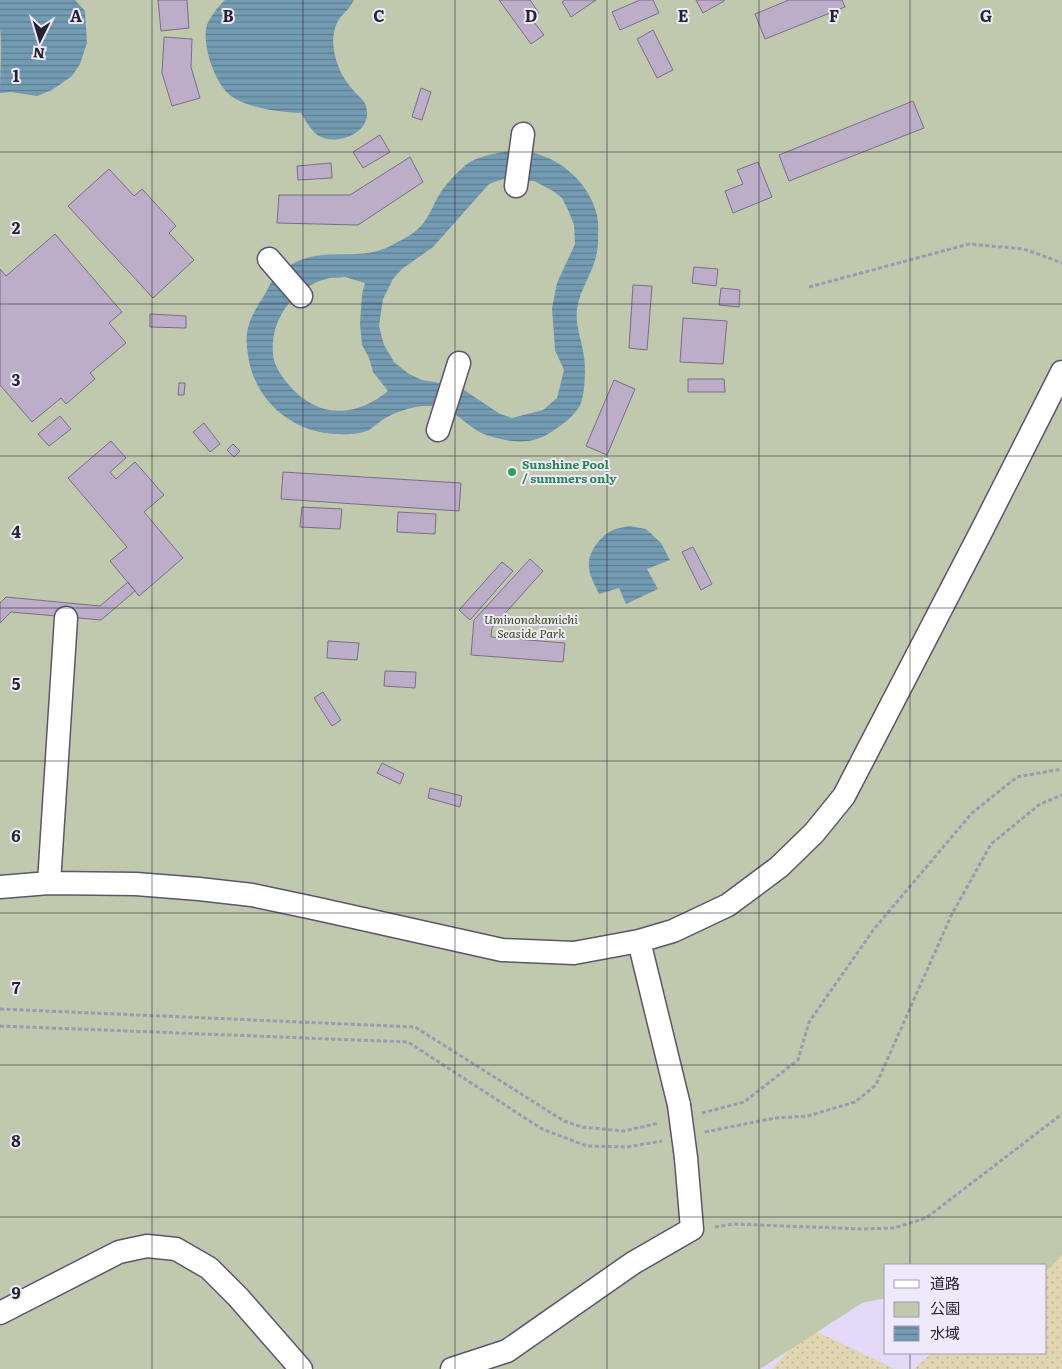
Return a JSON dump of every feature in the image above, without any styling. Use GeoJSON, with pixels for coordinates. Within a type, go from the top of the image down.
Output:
{"type":"FeatureCollection","features":[{"type":"Feature","properties":{"kind":"street"},"geometry":{"type":"LineString","coordinates":[[517,182],[522,139]]}},
{"type":"Feature","properties":{"kind":"street"},"geometry":{"type":"LineString","coordinates":[[272,263],[298,293]]}},
{"type":"Feature","properties":{"kind":"street"},"geometry":{"type":"LineString","coordinates":[[440,424],[457,370]]}},
{"type":"Feature","properties":{"kind":"street"},"geometry":{"type":"LineString","coordinates":[[0,887],[49,884],[136,884],[252,895],[502,950],[574,954],[639,941],[674,931],[728,905],[779,867],[814,833],[844,796],[1062,372]]}},
{"type":"Feature","properties":{"kind":"street"},"geometry":{"type":"LineString","coordinates":[[49,884],[66,618]]}},
{"type":"Feature","properties":{"kind":"street"},"geometry":{"type":"LineString","coordinates":[[452,1369],[507,1351],[633,1263],[692,1229],[679,1105],[639,941]]}},
{"type":"Feature","properties":{"kind":"street"},"geometry":{"type":"LineString","coordinates":[[0,1313],[119,1252],[146,1246],[176,1249],[209,1268],[238,1297],[301,1369]]}},
{"type":"Feature","properties":{"kind":"street"},"geometry":{"type":"LineString","coordinates":[[494,1369],[507,1351]]}},
{"type":"Feature","properties":{"kind":"path"},"geometry":{"type":"LineString","coordinates":[[808,286],[969,244],[1024,249],[1062,263]]}},
{"type":"Feature","properties":{"kind":"path"},"geometry":{"type":"LineString","coordinates":[[701,1114],[744,1102],[798,1060],[809,1022],[874,929],[972,813],[1018,777],[1062,769]]}},
{"type":"Feature","properties":{"kind":"path"},"geometry":{"type":"LineString","coordinates":[[698,1134],[775,1118],[808,1116],[855,1102],[876,1085],[951,916],[991,844],[1040,804],[1062,795]]}},
{"type":"Feature","properties":{"kind":"path"},"geometry":{"type":"LineString","coordinates":[[0,1009],[415,1027],[564,1121],[582,1127],[624,1131],[662,1122]]}},
{"type":"Feature","properties":{"kind":"path"},"geometry":{"type":"LineString","coordinates":[[0,1026],[408,1042],[542,1129],[586,1146],[627,1148],[663,1140]]}},
{"type":"Feature","properties":{"kind":"path"},"geometry":{"type":"LineString","coordinates":[[692,1229],[734,1224],[861,1229],[894,1228],[926,1218],[1062,1114]]}},
{"type":"Feature","properties":{"kind":"sand"},"geometry":{"type":"Polygon","coordinates":[[[1062,1230],[1062,1369],[914,1369],[931,1354],[1047,1354],[1046,1264],[1062,1230]]]}},
{"type":"Feature","properties":{"kind":"sand"},"geometry":{"type":"Polygon","coordinates":[[[809,1328],[895,1369],[772,1369],[809,1328]]]}},
{"type":"Feature","properties":{"kind":"green space","name":"Uminonakamichi Seaside Park"},"geometry":{"type":"Polygon","coordinates":[[[0,0],[1062,0],[1062,1255],[1051,1267],[1047,1268],[1047,1264],[884,1264],[884,1298],[862,1303],[760,1369],[0,1369],[0,0]]]}},
{"type":"Feature","properties":{"kind":"water"},"geometry":{"type":"Polygon","coordinates":[[[0,0],[75,0],[85,11],[87,43],[80,64],[72,76],[52,90],[37,96],[11,92],[0,93],[0,0]]]}},
{"type":"Feature","properties":{"kind":"water"},"geometry":{"type":"Polygon","coordinates":[[[225,0],[354,0],[336,26],[333,46],[342,75],[366,105],[366,119],[363,126],[358,131],[344,138],[328,139],[315,133],[301,113],[276,111],[249,105],[227,93],[216,76],[206,43],[207,25],[210,18],[225,0]]]}},
{"type":"Feature","properties":{"kind":"water"},"geometry":{"type":"Polygon","coordinates":[[[512,151],[545,156],[565,168],[582,184],[597,215],[597,252],[577,309],[585,374],[582,401],[573,415],[544,436],[530,441],[516,441],[485,435],[452,412],[440,407],[423,406],[402,411],[382,420],[369,430],[349,434],[321,432],[305,428],[278,411],[267,400],[258,386],[248,355],[247,341],[251,317],[274,278],[291,265],[306,258],[320,255],[364,253],[394,244],[412,234],[421,226],[443,189],[466,165],[480,158],[512,151]],[[503,179],[489,184],[433,247],[402,269],[393,279],[383,299],[379,326],[384,345],[394,362],[409,374],[422,380],[458,386],[500,414],[512,418],[543,410],[557,398],[564,370],[555,350],[552,308],[557,283],[575,244],[574,225],[562,198],[534,181],[503,179]],[[345,277],[328,278],[314,283],[294,298],[280,318],[275,329],[273,341],[274,362],[288,384],[311,404],[336,411],[350,410],[363,406],[388,391],[373,372],[369,358],[362,345],[360,324],[362,294],[365,283],[345,277]]]}},
{"type":"Feature","properties":{"kind":"water"},"geometry":{"type":"Polygon","coordinates":[[[629,526],[646,529],[661,543],[670,560],[647,569],[658,589],[626,604],[619,588],[599,594],[590,575],[589,562],[592,551],[603,536],[613,530],[629,526]]]}},
{"type":"Feature","properties":{"kind":"building"},"geometry":{"type":"Polygon","coordinates":[[[158,0],[187,0],[189,28],[161,31],[158,0]]]}},
{"type":"Feature","properties":{"kind":"building"},"geometry":{"type":"Polygon","coordinates":[[[499,0],[530,0],[539,13],[531,18],[544,35],[531,44],[499,0]]]}},
{"type":"Feature","properties":{"kind":"building"},"geometry":{"type":"Polygon","coordinates":[[[565,0],[596,0],[571,17],[562,2],[565,0]]]}},
{"type":"Feature","properties":{"kind":"building"},"geometry":{"type":"Polygon","coordinates":[[[640,0],[653,0],[659,13],[620,30],[612,12],[640,0]]]}},
{"type":"Feature","properties":{"kind":"building"},"geometry":{"type":"Polygon","coordinates":[[[696,0],[724,0],[724,1],[703,13],[696,0]]]}},
{"type":"Feature","properties":{"kind":"building"},"geometry":{"type":"Polygon","coordinates":[[[789,0],[842,0],[845,7],[765,39],[755,14],[789,0]]]}},
{"type":"Feature","properties":{"kind":"building"},"geometry":{"type":"Polygon","coordinates":[[[653,30],[673,70],[657,78],[637,39],[653,30]]]}},
{"type":"Feature","properties":{"kind":"building"},"geometry":{"type":"Polygon","coordinates":[[[164,37],[192,39],[191,67],[200,98],[172,106],[162,73],[164,37]]]}},
{"type":"Feature","properties":{"kind":"building"},"geometry":{"type":"Polygon","coordinates":[[[421,88],[431,92],[422,120],[412,117],[421,88]]]}},
{"type":"Feature","properties":{"kind":"building"},"geometry":{"type":"Polygon","coordinates":[[[913,101],[924,128],[789,181],[779,155],[913,101]]]}},
{"type":"Feature","properties":{"kind":"building"},"geometry":{"type":"Polygon","coordinates":[[[380,135],[390,152],[363,168],[353,152],[380,135]]]}},
{"type":"Feature","properties":{"kind":"building"},"geometry":{"type":"Polygon","coordinates":[[[410,157],[423,182],[358,225],[277,223],[279,195],[350,195],[410,157]]]}},
{"type":"Feature","properties":{"kind":"building"},"geometry":{"type":"Polygon","coordinates":[[[758,162],[772,197],[733,213],[725,191],[743,184],[737,170],[758,162]]]}},
{"type":"Feature","properties":{"kind":"building"},"geometry":{"type":"Polygon","coordinates":[[[331,163],[332,178],[298,180],[297,166],[331,163]]]}},
{"type":"Feature","properties":{"kind":"building"},"geometry":{"type":"Polygon","coordinates":[[[109,169],[134,196],[142,189],[176,226],[169,233],[194,260],[153,298],[68,206],[109,169]]]}},
{"type":"Feature","properties":{"kind":"building"},"geometry":{"type":"Polygon","coordinates":[[[55,234],[122,312],[109,323],[126,343],[90,373],[95,379],[66,404],[61,398],[32,422],[0,385],[0,269],[6,276],[55,234]]]}},
{"type":"Feature","properties":{"kind":"building"},"geometry":{"type":"Polygon","coordinates":[[[694,267],[718,269],[716,286],[692,283],[694,267]]]}},
{"type":"Feature","properties":{"kind":"building"},"geometry":{"type":"Polygon","coordinates":[[[633,285],[652,286],[647,350],[629,348],[633,285]]]}},
{"type":"Feature","properties":{"kind":"building"},"geometry":{"type":"Polygon","coordinates":[[[721,288],[740,290],[739,307],[719,305],[721,288]]]}},
{"type":"Feature","properties":{"kind":"building"},"geometry":{"type":"Polygon","coordinates":[[[150,314],[186,316],[186,328],[150,327],[150,314]]]}},
{"type":"Feature","properties":{"kind":"building"},"geometry":{"type":"Polygon","coordinates":[[[683,318],[727,321],[723,364],[680,362],[683,318]]]}},
{"type":"Feature","properties":{"kind":"building"},"geometry":{"type":"Polygon","coordinates":[[[688,379],[724,379],[725,392],[688,392],[688,379]]]}},
{"type":"Feature","properties":{"kind":"building"},"geometry":{"type":"Polygon","coordinates":[[[614,380],[635,389],[607,455],[586,446],[614,380]]]}},
{"type":"Feature","properties":{"kind":"building"},"geometry":{"type":"Polygon","coordinates":[[[179,383],[185,383],[184,395],[178,395],[179,383]]]}},
{"type":"Feature","properties":{"kind":"building"},"geometry":{"type":"Polygon","coordinates":[[[60,416],[71,429],[49,446],[38,434],[60,416]]]}},
{"type":"Feature","properties":{"kind":"building"},"geometry":{"type":"Polygon","coordinates":[[[204,423],[220,444],[210,452],[193,432],[204,423]]]}},
{"type":"Feature","properties":{"kind":"building"},"geometry":{"type":"Polygon","coordinates":[[[111,441],[126,458],[110,472],[116,479],[135,462],[164,495],[144,512],[183,558],[139,596],[110,561],[127,547],[68,478],[111,441]]]}},
{"type":"Feature","properties":{"kind":"building"},"geometry":{"type":"Polygon","coordinates":[[[233,444],[240,451],[234,457],[227,450],[233,444]]]}},
{"type":"Feature","properties":{"kind":"building"},"geometry":{"type":"Polygon","coordinates":[[[283,472],[461,483],[459,511],[281,499],[283,472]]]}},
{"type":"Feature","properties":{"kind":"building"},"geometry":{"type":"Polygon","coordinates":[[[302,507],[342,509],[340,529],[300,527],[302,507]]]}},
{"type":"Feature","properties":{"kind":"building"},"geometry":{"type":"Polygon","coordinates":[[[398,512],[436,514],[435,534],[397,532],[398,512]]]}},
{"type":"Feature","properties":{"kind":"building"},"geometry":{"type":"Polygon","coordinates":[[[693,547],[712,584],[701,590],[682,552],[693,547]]]}},
{"type":"Feature","properties":{"kind":"building"},"geometry":{"type":"Polygon","coordinates":[[[530,559],[543,571],[492,628],[491,637],[565,643],[563,662],[471,655],[474,620],[530,559]]]}},
{"type":"Feature","properties":{"kind":"building"},"geometry":{"type":"Polygon","coordinates":[[[502,562],[513,571],[470,620],[459,610],[502,562]]]}},
{"type":"Feature","properties":{"kind":"building"},"geometry":{"type":"Polygon","coordinates":[[[128,582],[135,591],[101,620],[11,612],[0,623],[0,603],[6,597],[100,606],[128,582]]]}},
{"type":"Feature","properties":{"kind":"building"},"geometry":{"type":"Polygon","coordinates":[[[328,641],[359,643],[357,660],[327,658],[328,641]]]}},
{"type":"Feature","properties":{"kind":"building"},"geometry":{"type":"Polygon","coordinates":[[[385,671],[416,672],[415,688],[384,686],[385,671]]]}},
{"type":"Feature","properties":{"kind":"building"},"geometry":{"type":"Polygon","coordinates":[[[323,692],[341,720],[332,726],[314,698],[323,692]]]}},
{"type":"Feature","properties":{"kind":"building"},"geometry":{"type":"Polygon","coordinates":[[[382,763],[404,774],[400,784],[377,773],[382,763]]]}},
{"type":"Feature","properties":{"kind":"building"},"geometry":{"type":"Polygon","coordinates":[[[430,788],[462,796],[460,807],[428,798],[430,788]]]}},
{"type":"Feature","properties":{"kind":"place","name":"Sunshine Pool / summers only"},"geometry":{"type":"Point","coordinates":[512,472]}}]}
